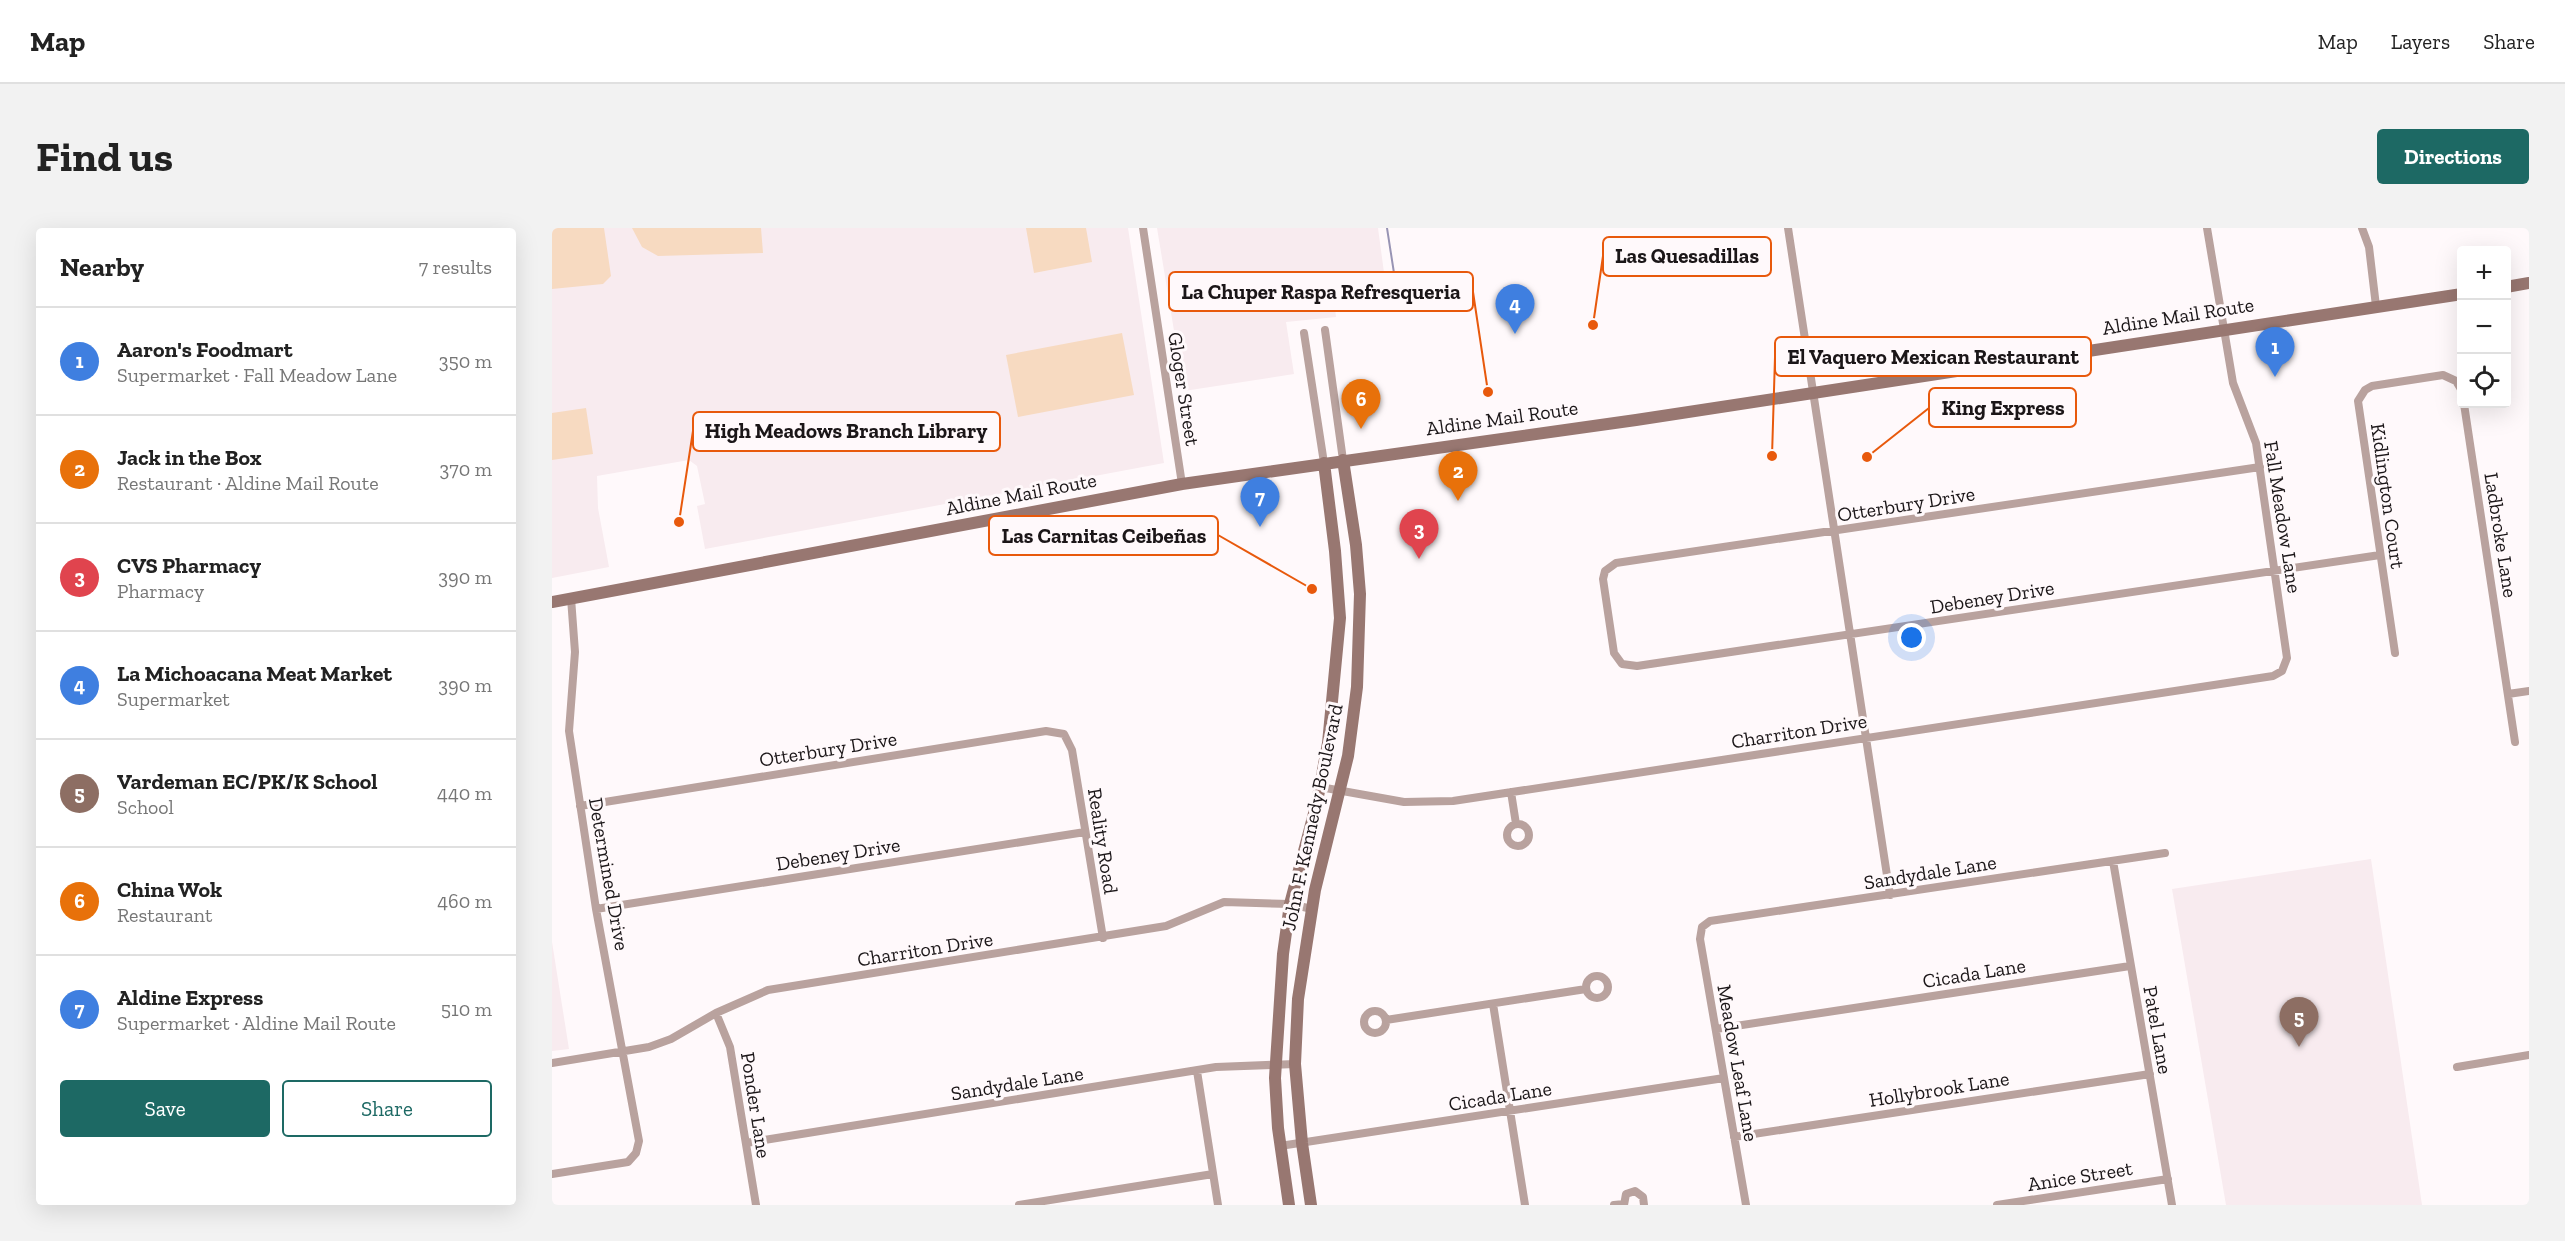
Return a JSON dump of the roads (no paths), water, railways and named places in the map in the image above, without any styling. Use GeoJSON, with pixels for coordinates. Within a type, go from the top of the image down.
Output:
{"type":"FeatureCollection","features":[{"type":"Feature","properties":{"kind":"main road"},"geometry":{"type":"LineString","coordinates":[[2511,286],[2529,283]]}},
{"type":"Feature","properties":{"kind":"main road","name":"Aldine Mail Route"},"geometry":{"type":"LineString","coordinates":[[552,602],[1182,484],[1636,420],[2457,295]]}},
{"type":"Feature","properties":{"kind":"main road","name":"John F. Kennedy Boulevard"},"geometry":{"type":"LineString","coordinates":[[1311,1205],[1302,1143],[1295,1064],[1298,999],[1312,909],[1348,756],[1356,696],[1360,624],[1356,545],[1343,460]]}},
{"type":"Feature","properties":{"kind":"main road","name":"John F. Kennedy Boulevard"},"geometry":{"type":"LineString","coordinates":[[1289,1205],[1280,1146],[1276,1064],[1283,954],[1290,904],[1329,743],[1340,622],[1335,551],[1324,463]]}},
{"type":"Feature","properties":{"kind":"main road"},"geometry":{"type":"LineString","coordinates":[[1340,622],[1360,624]]}},
{"type":"Feature","properties":{"kind":"street","name":"Gloger Street"},"geometry":{"type":"LineString","coordinates":[[1143,228],[1182,484]]}},
{"type":"Feature","properties":{"kind":"street"},"geometry":{"type":"LineString","coordinates":[[1788,228],[1890,895]]}},
{"type":"Feature","properties":{"kind":"street","name":"Fall Meadow Lane"},"geometry":{"type":"LineString","coordinates":[[2206,228],[2233,383],[2252,427],[2260,467],[2287,658],[2282,671]]}},
{"type":"Feature","properties":{"kind":"street"},"geometry":{"type":"LineString","coordinates":[[2362,228],[2369,247],[2376,306]]}},
{"type":"Feature","properties":{"kind":"street","name":"John F. Kennedy Boulevard"},"geometry":{"type":"LineString","coordinates":[[1325,330],[1343,460]]}},
{"type":"Feature","properties":{"kind":"street","name":"John F. Kennedy Boulevard"},"geometry":{"type":"LineString","coordinates":[[1304,333],[1324,463]]}},
{"type":"Feature","properties":{"kind":"street","name":"Kidlington Court"},"geometry":{"type":"LineString","coordinates":[[2395,653],[2358,401],[2365,390],[2372,386],[2443,375],[2457,383]]}},
{"type":"Feature","properties":{"kind":"street","name":"Ladbroke Lane"},"geometry":{"type":"LineString","coordinates":[[2465,408],[2515,742]]}},
{"type":"Feature","properties":{"kind":"street","name":"Otterbury Drive"},"geometry":{"type":"LineString","coordinates":[[1608,618],[1603,579],[1605,571],[1616,563],[2260,467]]}},
{"type":"Feature","properties":{"kind":"street","name":"Debeney Drive"},"geometry":{"type":"LineString","coordinates":[[1608,618],[1614,653],[1617,660],[1628,666],[1852,635],[2380,555]]}},
{"type":"Feature","properties":{"kind":"street","name":"Determined Drive"},"geometry":{"type":"LineString","coordinates":[[552,1174],[628,1162],[636,1153],[639,1141],[596,909],[569,731],[575,652],[571,598]]}},
{"type":"Feature","properties":{"kind":"street","name":"Charriton Drive"},"geometry":{"type":"LineString","coordinates":[[1320,787],[1404,802],[1427,803],[2263,678],[2282,671]]}},
{"type":"Feature","properties":{"kind":"street"},"geometry":{"type":"LineString","coordinates":[[2508,694],[2529,691]]}},
{"type":"Feature","properties":{"kind":"street","name":"Otterbury Drive"},"geometry":{"type":"LineString","coordinates":[[580,806],[1046,731],[1064,734],[1072,750]]}},
{"type":"Feature","properties":{"kind":"street","name":"Reality Road"},"geometry":{"type":"LineString","coordinates":[[1072,750],[1103,938]]}},
{"type":"Feature","properties":{"kind":"street"},"geometry":{"type":"LineString","coordinates":[[1511,792],[1516,824]]}},
{"type":"Feature","properties":{"kind":"street","name":"Debeney Drive"},"geometry":{"type":"LineString","coordinates":[[596,909],[1085,832]]}},
{"type":"Feature","properties":{"kind":"street","name":"Sandydale Lane"},"geometry":{"type":"LineString","coordinates":[[1702,927],[1710,921],[2165,853]]}},
{"type":"Feature","properties":{"kind":"street","name":"Patel Lane"},"geometry":{"type":"LineString","coordinates":[[2113,861],[2172,1205]]}},
{"type":"Feature","properties":{"kind":"street","name":"Charriton Drive"},"geometry":{"type":"LineString","coordinates":[[552,1063],[649,1047],[671,1039],[716,1013],[768,990],[1103,938],[1166,926],[1224,902],[1290,904],[1312,909]]}},
{"type":"Feature","properties":{"kind":"street","name":"Meadow Leaf Lane"},"geometry":{"type":"LineString","coordinates":[[1702,927],[1700,939],[1746,1205]]}},
{"type":"Feature","properties":{"kind":"street","name":"Cicada Lane"},"geometry":{"type":"LineString","coordinates":[[1716,1029],[2130,966]]}},
{"type":"Feature","properties":{"kind":"street"},"geometry":{"type":"LineString","coordinates":[[1386,1020],[1586,989]]}},
{"type":"Feature","properties":{"kind":"street"},"geometry":{"type":"LineString","coordinates":[[1493,1004],[1525,1205]]}},
{"type":"Feature","properties":{"kind":"street","name":"Ponder Lane"},"geometry":{"type":"LineString","coordinates":[[716,1013],[730,1047],[756,1205]]}},
{"type":"Feature","properties":{"kind":"street"},"geometry":{"type":"LineString","coordinates":[[2457,1067],[2529,1055]]}},
{"type":"Feature","properties":{"kind":"street","name":"Sandydale Lane"},"geometry":{"type":"LineString","coordinates":[[746,1143],[1197,1071],[1295,1064]]}},
{"type":"Feature","properties":{"kind":"street"},"geometry":{"type":"LineString","coordinates":[[1197,1071],[1218,1205]]}},
{"type":"Feature","properties":{"kind":"street","name":"Hollybrook Lane"},"geometry":{"type":"LineString","coordinates":[[1734,1137],[2150,1074]]}},
{"type":"Feature","properties":{"kind":"street","name":"Cicada Lane"},"geometry":{"type":"LineString","coordinates":[[1280,1146],[1724,1078]]}},
{"type":"Feature","properties":{"kind":"street"},"geometry":{"type":"LineString","coordinates":[[1019,1205],[1213,1174]]}},
{"type":"Feature","properties":{"kind":"street","name":"Anice Street"},"geometry":{"type":"LineString","coordinates":[[1997,1205],[2168,1179]]}},
{"type":"Feature","properties":{"kind":"street"},"geometry":{"type":"LineString","coordinates":[[1621,1204],[1626,1194],[1635,1191],[1643,1197],[1644,1205]]}},
{"type":"Feature","properties":{"kind":"waterway"},"geometry":{"type":"LineString","coordinates":[[1387,228],[1394,273]]}},
{"type":"Feature","properties":{"kind":"place","name":"Las Quesadillas"},"geometry":{"type":"Point","coordinates":[1593,325]}},
{"type":"Feature","properties":{"kind":"place","name":"La Michoacana Meat Market"},"geometry":{"type":"Point","coordinates":[1515,334]}},
{"type":"Feature","properties":{"kind":"place","name":"Aaron's Foodmart"},"geometry":{"type":"Point","coordinates":[2275,377]}},
{"type":"Feature","properties":{"kind":"place","name":"La Chuper Raspa Refresqueria"},"geometry":{"type":"Point","coordinates":[1488,392]}},
{"type":"Feature","properties":{"kind":"place","name":"China Wok"},"geometry":{"type":"Point","coordinates":[1361,429]}},
{"type":"Feature","properties":{"kind":"place","name":"El Vaquero Mexican Restaurant"},"geometry":{"type":"Point","coordinates":[1772,456]}},
{"type":"Feature","properties":{"kind":"place","name":"King Express"},"geometry":{"type":"Point","coordinates":[1867,457]}},
{"type":"Feature","properties":{"kind":"place","name":"Jack in the Box"},"geometry":{"type":"Point","coordinates":[1458,501]}},
{"type":"Feature","properties":{"kind":"place","name":"High Meadows Branch Library"},"geometry":{"type":"Point","coordinates":[679,522]}},
{"type":"Feature","properties":{"kind":"place","name":"Aldine Express"},"geometry":{"type":"Point","coordinates":[1260,527]}},
{"type":"Feature","properties":{"kind":"place","name":"CVS Pharmacy"},"geometry":{"type":"Point","coordinates":[1419,559]}},
{"type":"Feature","properties":{"kind":"place","name":"Las Carnitas Ceibeñas"},"geometry":{"type":"Point","coordinates":[1312,589]}},
{"type":"Feature","properties":{"kind":"place","name":"Vardeman EC/PK/K School"},"geometry":{"type":"Point","coordinates":[2299,1047]}}]}
